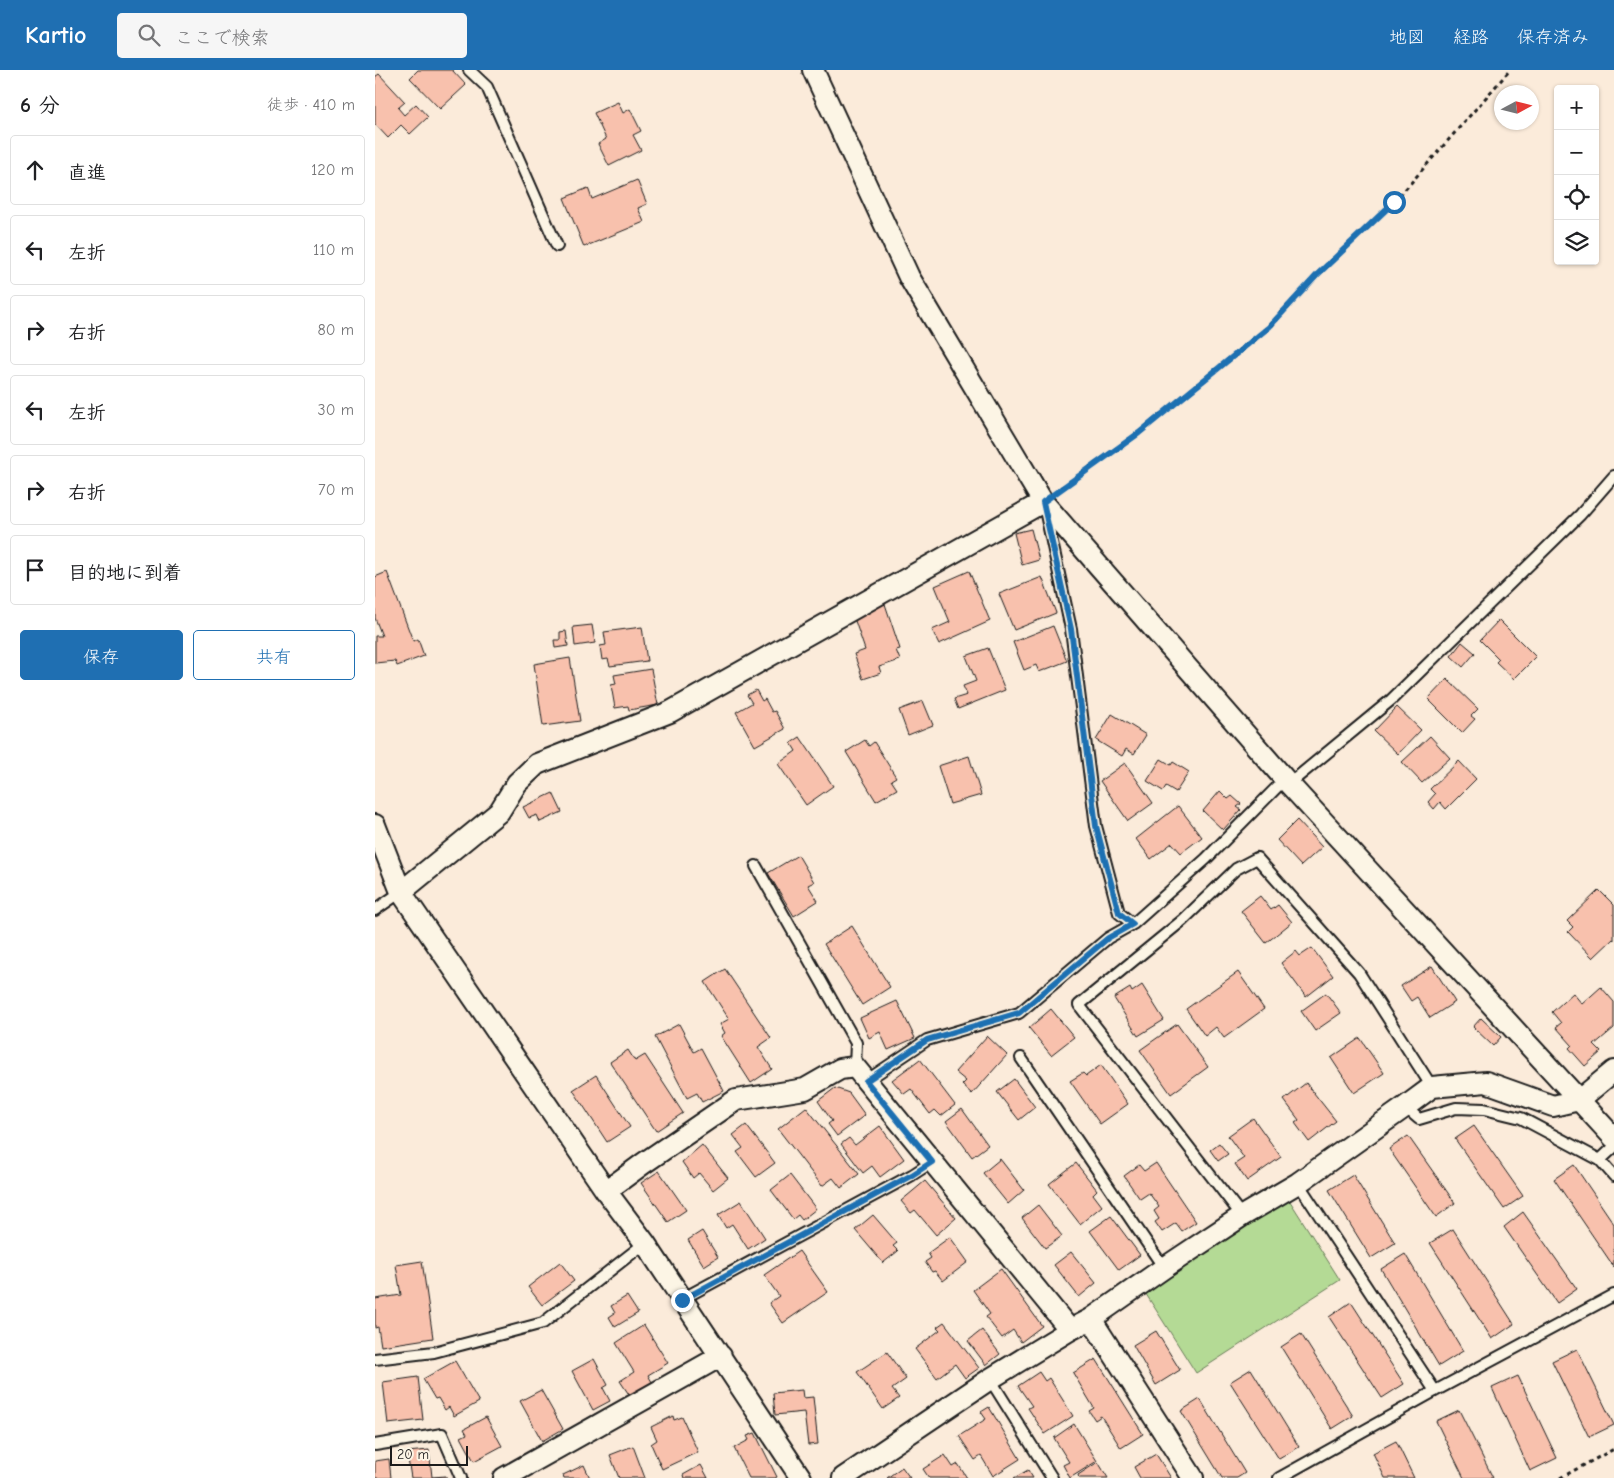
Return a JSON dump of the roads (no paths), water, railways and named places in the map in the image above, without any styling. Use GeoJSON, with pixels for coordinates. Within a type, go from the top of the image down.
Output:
{"type":"FeatureCollection","features":[{"type":"Feature","properties":{"kind":"street"},"geometry":{"type":"LineString","coordinates":[[813,70],[909,277],[1043,502],[1287,782],[1614,1138]]}},
{"type":"Feature","properties":{"kind":"street"},"geometry":{"type":"LineString","coordinates":[[401,892],[499,812],[517,783],[537,764],[670,712],[1043,502]]}},
{"type":"Feature","properties":{"kind":"street"},"geometry":{"type":"LineString","coordinates":[[375,824],[401,892],[606,1191],[645,1243],[801,1478]]}},
{"type":"Feature","properties":{"kind":"street"},"geometry":{"type":"LineString","coordinates":[[606,1191],[736,1100],[805,1089],[840,1070],[860,1074],[1070,1330]]}},
{"type":"Feature","properties":{"kind":"street"},"geometry":{"type":"LineString","coordinates":[[843,1478],[990,1379],[1091,1319],[1242,1216],[1298,1183],[1432,1087],[1486,1082],[1553,1106],[1579,1100],[1614,1071]]}},
{"type":"Feature","properties":{"kind":"street"},"geometry":{"type":"LineString","coordinates":[[1091,1319],[1193,1478]]}},
{"type":"Feature","properties":{"kind":"street"},"geometry":{"type":"LineString","coordinates":[[504,1478],[721,1356]]}},
{"type":"Feature","properties":{"kind":"lane"},"geometry":{"type":"LineString","coordinates":[[469,70],[487,87],[557,246]]}},
{"type":"Feature","properties":{"kind":"lane"},"geometry":{"type":"LineString","coordinates":[[756,866],[856,1043],[860,1074],[927,1040],[1019,1013],[1108,938],[1133,924],[1287,782],[1391,700],[1580,515],[1614,476]]}},
{"type":"Feature","properties":{"kind":"lane"},"geometry":{"type":"LineString","coordinates":[[1043,502],[1071,629],[1096,826],[1119,913],[1133,924]]}},
{"type":"Feature","properties":{"kind":"lane"},"geometry":{"type":"LineString","coordinates":[[1242,1216],[1079,1005],[1183,920],[1236,869],[1257,858],[1359,973],[1432,1087]]}},
{"type":"Feature","properties":{"kind":"lane"},"geometry":{"type":"LineString","coordinates":[[375,910],[401,892]]}},
{"type":"Feature","properties":{"kind":"lane"},"geometry":{"type":"LineString","coordinates":[[1021,1058],[1164,1268]]}},
{"type":"Feature","properties":{"kind":"lane"},"geometry":{"type":"LineString","coordinates":[[1405,1108],[1419,1119],[1456,1108],[1484,1109],[1521,1118],[1600,1160],[1614,1176]]}},
{"type":"Feature","properties":{"kind":"lane"},"geometry":{"type":"LineString","coordinates":[[1600,1160],[1614,1147]]}},
{"type":"Feature","properties":{"kind":"lane"},"geometry":{"type":"LineString","coordinates":[[682,1300],[912,1175],[932,1162]]}},
{"type":"Feature","properties":{"kind":"lane"},"geometry":{"type":"LineString","coordinates":[[1298,1183],[1435,1391]]}},
{"type":"Feature","properties":{"kind":"lane"},"geometry":{"type":"LineString","coordinates":[[375,1359],[434,1352],[543,1323],[645,1243]]}},
{"type":"Feature","properties":{"kind":"lane"},"geometry":{"type":"LineString","coordinates":[[1279,1478],[1435,1391],[1614,1295]]}},
{"type":"Feature","properties":{"kind":"lane"},"geometry":{"type":"LineString","coordinates":[[990,1379],[1052,1478]]}},
{"type":"Feature","properties":{"kind":"lane"},"geometry":{"type":"LineString","coordinates":[[375,1445],[442,1434],[461,1478]]}}]}
